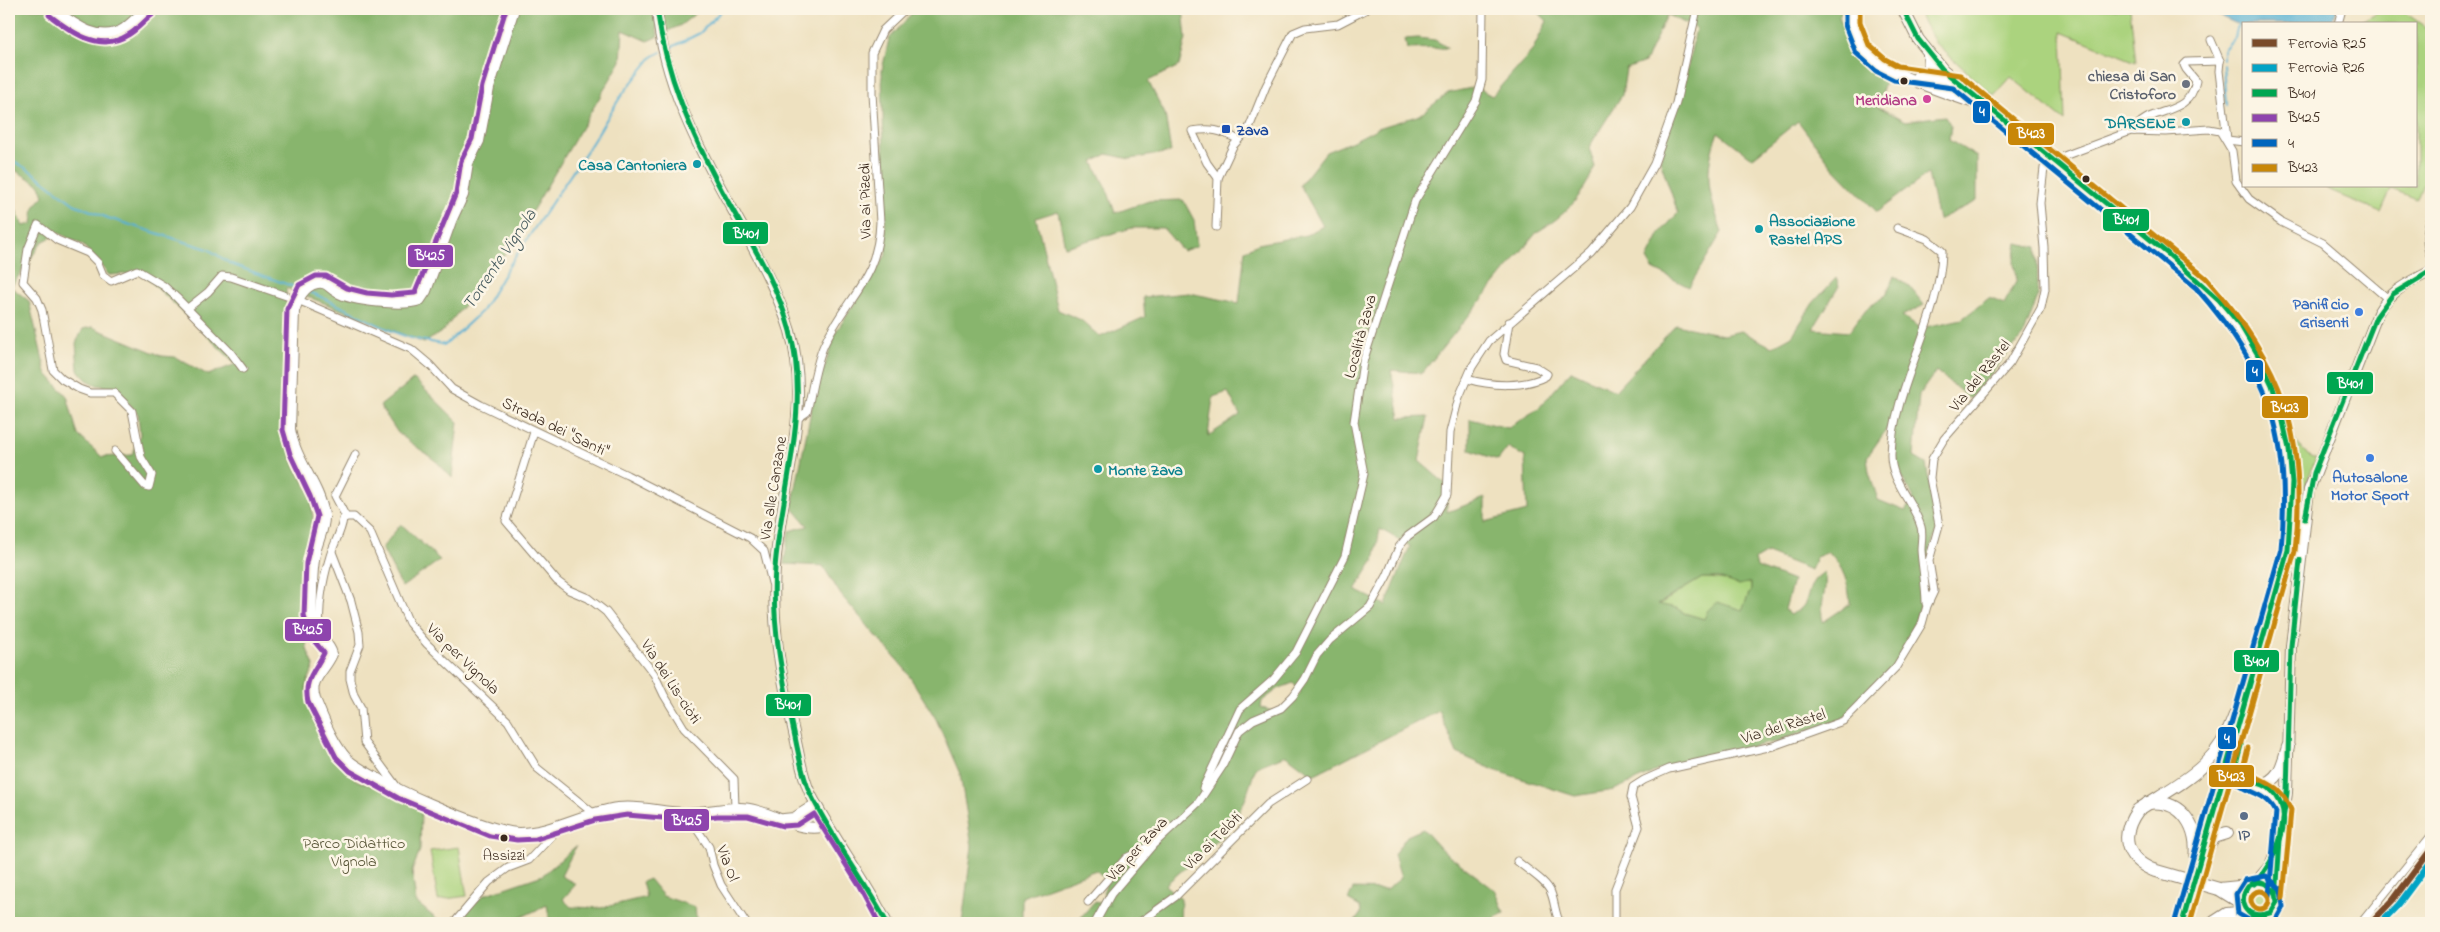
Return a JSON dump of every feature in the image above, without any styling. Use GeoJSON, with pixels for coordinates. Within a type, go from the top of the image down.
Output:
{"type":"FeatureCollection","features":[{"type":"Feature","properties":{"kind":"highway"},"geometry":{"type":"LineString","coordinates":[[2118,213],[2201,283],[2249,340],[2270,380],[2285,423],[2292,466],[2292,528],[2284,570],[2182,923]]}},
{"type":"Feature","properties":{"kind":"highway"},"geometry":{"type":"LineString","coordinates":[[2251,679],[2249,716],[2236,770],[2243,779],[2271,790],[2279,800],[2284,811]]}},
{"type":"Feature","properties":{"kind":"highway"},"geometry":{"type":"LineString","coordinates":[[2251,679],[2228,732],[2210,760],[2199,772],[2184,783],[2138,810],[2132,817],[2126,835],[2132,856],[2141,865],[2153,870],[2225,890],[2252,885]]}},
{"type":"Feature","properties":{"kind":"highway"},"geometry":{"type":"LineString","coordinates":[[2260,785],[2269,783],[2278,776],[2288,747]]}},
{"type":"Feature","properties":{"kind":"highway"},"geometry":{"type":"LineString","coordinates":[[2148,803],[2164,803],[2175,807],[2187,817],[2193,826],[2197,849],[2191,890]]}},
{"type":"Feature","properties":{"kind":"highway"},"geometry":{"type":"LineString","coordinates":[[2197,871],[2214,837],[2227,832]]}},
{"type":"Feature","properties":{"kind":"highway"},"geometry":{"type":"LineString","coordinates":[[2225,890],[2248,913]]}},
{"type":"Feature","properties":{"kind":"highway"},"geometry":{"type":"LineString","coordinates":[[2213,923],[2227,914],[2248,913]]}},
{"type":"Feature","properties":{"kind":"main road"},"geometry":{"type":"LineString","coordinates":[[1903,9],[1918,40],[1928,54],[1957,82],[2118,213]]}},
{"type":"Feature","properties":{"kind":"street"},"geometry":{"type":"LineString","coordinates":[[53,9],[82,29],[103,35],[122,30],[148,9]]}},
{"type":"Feature","properties":{"kind":"street"},"geometry":{"type":"LineString","coordinates":[[514,9],[489,88],[480,141],[468,163],[463,195],[451,221],[426,291],[420,300],[401,303],[361,298],[337,292],[326,283],[317,283],[302,294],[294,311],[290,422],[292,440],[324,516],[314,562],[312,590],[313,623],[320,636],[330,647],[332,654],[315,679],[312,690],[328,728],[342,753],[354,765],[400,791],[492,829],[517,833],[535,832],[593,813],[627,807],[686,813],[735,808],[757,810],[813,830],[828,825]]}},
{"type":"Feature","properties":{"kind":"street","name":"Via alle Canzane"},"geometry":{"type":"LineString","coordinates":[[657,9],[666,61],[676,92],[707,163],[751,240],[774,289],[790,333],[797,381],[798,418],[775,566],[774,598],[778,664],[808,790],[828,825],[864,880],[887,923]]}},
{"type":"Feature","properties":{"kind":"street","name":"Via ai Pizedi"},"geometry":{"type":"LineString","coordinates":[[798,418],[807,412],[823,346],[861,287],[876,258],[880,222],[872,93],[872,54],[883,30],[903,11],[910,9]]}},
{"type":"Feature","properties":{"kind":"street"},"geometry":{"type":"LineString","coordinates":[[1216,228],[1218,178],[1237,139],[1249,128],[1266,86],[1293,33],[1305,28],[1338,24],[1367,9]]}},
{"type":"Feature","properties":{"kind":"street","name":"Località Zava"},"geometry":{"type":"LineString","coordinates":[[1202,796],[1204,786],[1240,709],[1273,680],[1296,652],[1344,556],[1364,474],[1354,422],[1363,362],[1415,201],[1476,101],[1482,80],[1483,9]]}},
{"type":"Feature","properties":{"kind":"street","name":"Via per Zava"},"geometry":{"type":"LineString","coordinates":[[1095,923],[1111,894],[1153,845],[1198,803],[1222,767],[1240,731],[1253,720],[1281,708],[1292,696],[1305,679],[1317,655],[1330,640],[1370,606],[1387,576],[1399,547],[1408,536],[1434,517],[1447,495],[1450,432],[1459,397],[1467,379],[1489,341],[1591,253],[1630,206],[1654,164],[1676,103],[1697,9]]}},
{"type":"Feature","properties":{"kind":"street"},"geometry":{"type":"LineString","coordinates":[[1853,9],[1852,23],[1863,50],[1896,73],[1991,109]]}},
{"type":"Feature","properties":{"kind":"street"},"geometry":{"type":"LineString","coordinates":[[2339,22],[2342,9]]}},
{"type":"Feature","properties":{"kind":"street"},"geometry":{"type":"LineString","coordinates":[[2211,40],[2220,61],[2227,140]]}},
{"type":"Feature","properties":{"kind":"street"},"geometry":{"type":"LineString","coordinates":[[1922,78],[1929,72],[1928,54]]}},
{"type":"Feature","properties":{"kind":"street"},"geometry":{"type":"LineString","coordinates":[[2134,131],[2147,119],[2186,102],[2193,91],[2196,81],[2184,64],[2187,62],[2220,61]]}},
{"type":"Feature","properties":{"kind":"street"},"geometry":{"type":"LineString","coordinates":[[1896,73],[1957,82],[1955,89],[1946,92]]}},
{"type":"Feature","properties":{"kind":"street"},"geometry":{"type":"LineString","coordinates":[[1218,178],[1207,163],[1192,131],[1208,128],[1218,129],[1237,139]]}},
{"type":"Feature","properties":{"kind":"street"},"geometry":{"type":"LineString","coordinates":[[2052,159],[2134,131],[2166,132],[2209,129],[2220,132],[2227,140],[2232,151],[2236,181],[2242,186]]}},
{"type":"Feature","properties":{"kind":"street"},"geometry":{"type":"LineString","coordinates":[[2227,140],[2242,142]]}},
{"type":"Feature","properties":{"kind":"street","name":"Via del Ràstel"},"geometry":{"type":"LineString","coordinates":[[1615,923],[1615,889],[1639,827],[1631,797],[1633,788],[1644,780],[1669,769],[1773,746],[1843,721],[1896,667],[1922,624],[1926,606],[1934,591],[1929,561],[1939,525],[1930,478],[1931,460],[1944,439],[2010,363],[2041,308],[2045,289],[2040,203],[2044,168],[2052,159]]}},
{"type":"Feature","properties":{"kind":"street"},"geometry":{"type":"LineString","coordinates":[[2245,188],[2257,206],[2281,222],[2323,243],[2387,298]]}},
{"type":"Feature","properties":{"kind":"street"},"geometry":{"type":"LineString","coordinates":[[2431,218],[2428,227],[2427,248],[2431,257]]}},
{"type":"Feature","properties":{"kind":"street"},"geometry":{"type":"LineString","coordinates":[[114,451],[145,486],[149,487],[152,475],[141,457],[132,411],[114,393],[90,393],[78,389],[62,379],[53,370],[42,310],[37,298],[23,282],[28,249],[38,225],[57,240],[88,253],[98,263],[103,276],[111,281],[137,270],[164,286],[188,308],[243,369]]}},
{"type":"Feature","properties":{"kind":"street"},"geometry":{"type":"LineString","coordinates":[[1897,228],[1927,239],[1942,251],[1942,266],[1938,284],[1899,411],[1890,457],[1898,482],[1922,529],[1921,550],[1926,606]]}},
{"type":"Feature","properties":{"kind":"street"},"geometry":{"type":"LineString","coordinates":[[2265,923],[2275,906],[2280,840],[2287,793],[2291,646],[2309,490],[2376,317],[2387,298],[2395,290],[2431,271]]}},
{"type":"Feature","properties":{"kind":"street","name":"Strada dei \"Santi\""},"geometry":{"type":"LineString","coordinates":[[188,308],[208,292],[222,276],[302,294],[411,349],[430,365],[452,389],[534,432],[627,475],[750,538],[764,550],[774,598]]}},
{"type":"Feature","properties":{"kind":"street"},"geometry":{"type":"LineString","coordinates":[[1467,379],[1494,384],[1538,381],[1546,376],[1547,374],[1536,367],[1506,360],[1504,354],[1509,322]]}},
{"type":"Feature","properties":{"kind":"street","name":"Via dei Lis-ciòti"},"geometry":{"type":"LineString","coordinates":[[534,432],[506,521],[552,576],[569,590],[588,598],[606,612],[640,654],[654,674],[684,728],[734,779],[735,808]]}},
{"type":"Feature","properties":{"kind":"street"},"geometry":{"type":"LineString","coordinates":[[320,636],[318,608],[332,552],[340,533],[343,519],[346,517],[336,496],[356,454]]}},
{"type":"Feature","properties":{"kind":"street","name":"Via per Vignola"},"geometry":{"type":"LineString","coordinates":[[346,517],[354,517],[370,532],[409,623],[427,644],[508,721],[537,768],[593,813]]}},
{"type":"Feature","properties":{"kind":"street"},"geometry":{"type":"LineString","coordinates":[[332,552],[351,601],[359,632],[360,645],[350,671],[350,678],[354,695],[361,708],[364,742],[400,791]]}},
{"type":"Feature","properties":{"kind":"street","name":"Via ai Telòti"},"geometry":{"type":"LineString","coordinates":[[1139,923],[1175,897],[1268,804],[1307,779]]}},
{"type":"Feature","properties":{"kind":"street"},"geometry":{"type":"LineString","coordinates":[[783,819],[794,818],[816,804]]}},
{"type":"Feature","properties":{"kind":"street","name":"Via Ol"},"geometry":{"type":"LineString","coordinates":[[686,813],[709,847],[721,885],[746,923]]}},
{"type":"Feature","properties":{"kind":"street"},"geometry":{"type":"LineString","coordinates":[[454,923],[489,882],[508,868],[529,860],[565,823]]}},
{"type":"Feature","properties":{"kind":"street"},"geometry":{"type":"LineString","coordinates":[[2360,923],[2431,836]]}},
{"type":"Feature","properties":{"kind":"street"},"geometry":{"type":"LineString","coordinates":[[2270,913],[2261,917],[2248,913],[2242,896],[2270,864],[2280,840]]}},
{"type":"Feature","properties":{"kind":"street"},"geometry":{"type":"LineString","coordinates":[[1088,902],[1126,858],[1153,845]]}},
{"type":"Feature","properties":{"kind":"street"},"geometry":{"type":"LineString","coordinates":[[2378,923],[2415,880],[2431,858]]}},
{"type":"Feature","properties":{"kind":"street"},"geometry":{"type":"LineString","coordinates":[[1517,861],[1535,877],[1543,880],[1551,891],[1560,923]]}},
{"type":"Feature","properties":{"kind":"street"},"geometry":{"type":"LineString","coordinates":[[2252,885],[2262,883],[2270,886],[2276,897]]}},
{"type":"Feature","properties":{"kind":"green space","name":"Parco Didattico Vignola"},"geometry":{"type":"Polygon","coordinates":[[[9,9],[655,9],[658,36],[648,41],[623,30],[621,61],[511,247],[443,331],[424,343],[286,288],[289,429],[292,459],[311,494],[313,518],[303,606],[307,649],[314,666],[306,686],[310,711],[324,744],[356,780],[397,795],[421,811],[420,850],[412,871],[416,902],[441,923],[9,923],[9,194],[23,226],[32,224],[34,207],[44,196],[40,185],[13,169],[9,191],[9,9]],[[59,233],[42,242],[11,287],[29,301],[46,373],[67,396],[78,435],[102,457],[132,455],[140,435],[138,414],[115,388],[97,385],[87,380],[78,370],[76,343],[83,329],[92,327],[162,356],[175,357],[208,375],[236,364],[142,273],[109,275],[83,245],[59,233]]]}},
{"type":"Feature","properties":{"kind":"green space"},"geometry":{"type":"Polygon","coordinates":[[[659,9],[701,9],[681,25],[661,34],[659,9]]]}},
{"type":"Feature","properties":{"kind":"green space"},"geometry":{"type":"Polygon","coordinates":[[[952,9],[1183,9],[1186,38],[1179,66],[1148,81],[1165,114],[1171,152],[1130,159],[1107,154],[1093,162],[1108,192],[1115,213],[1149,201],[1183,200],[1194,220],[1197,246],[1183,251],[1163,228],[1132,228],[1065,247],[1058,211],[1036,218],[1058,310],[1081,320],[1100,337],[1145,317],[1143,297],[1189,293],[1239,303],[1245,250],[1258,244],[1306,235],[1323,226],[1300,185],[1326,152],[1378,128],[1420,115],[1448,93],[1476,87],[1492,96],[1532,51],[1547,21],[1535,9],[1842,9],[1839,17],[1855,50],[1886,79],[1877,106],[1905,121],[1945,116],[1951,126],[1949,140],[1977,157],[1977,201],[1938,220],[1928,174],[1877,212],[1832,166],[1798,121],[1752,158],[1718,132],[1710,159],[1709,182],[1713,205],[1722,232],[1689,287],[1653,269],[1647,259],[1660,233],[1678,213],[1660,160],[1668,130],[1681,99],[1696,28],[1667,15],[1645,62],[1626,69],[1622,95],[1589,147],[1595,167],[1572,205],[1537,232],[1422,373],[1391,370],[1400,418],[1428,417],[1419,461],[1447,485],[1447,512],[1485,498],[1485,522],[1527,511],[1525,457],[1508,447],[1498,460],[1470,450],[1470,419],[1508,428],[1539,408],[1571,371],[1615,391],[1676,325],[1723,335],[1741,331],[1772,347],[1792,336],[1813,303],[1836,278],[1839,286],[1813,329],[1849,332],[1866,309],[1886,295],[1894,276],[1909,286],[1924,305],[1902,316],[1921,328],[1962,319],[1989,298],[2004,304],[2017,280],[2014,264],[2017,243],[2037,247],[2038,296],[2024,334],[1970,399],[1936,371],[1919,395],[1914,457],[1926,464],[1937,529],[1928,554],[1918,613],[1899,659],[1843,719],[1775,742],[1690,760],[1661,769],[1614,790],[1575,796],[1494,770],[1457,753],[1439,711],[1313,775],[1286,755],[1256,767],[1245,800],[1229,830],[1165,885],[1181,899],[1180,923],[1076,923],[1094,902],[1110,905],[1103,893],[1107,881],[1096,870],[1022,897],[1022,923],[962,923],[972,846],[960,774],[936,719],[905,669],[841,595],[823,566],[784,564],[789,531],[808,526],[792,507],[813,401],[836,332],[886,255],[882,70],[889,39],[912,13],[952,9]],[[1228,392],[1213,397],[1208,436],[1240,415],[1228,392]],[[1889,426],[1867,457],[1869,472],[1878,500],[1905,511],[1914,498],[1898,471],[1895,446],[1889,426]],[[1380,529],[1374,560],[1355,590],[1386,605],[1410,546],[1380,529]],[[1829,552],[1816,557],[1811,570],[1767,553],[1755,560],[1757,567],[1793,581],[1785,609],[1789,615],[1803,606],[1813,582],[1824,572],[1823,622],[1850,604],[1847,582],[1834,558],[1829,552]],[[1702,578],[1658,604],[1676,608],[1684,613],[1704,619],[1708,610],[1717,602],[1742,610],[1751,589],[1751,582],[1739,585],[1719,578],[1702,578]],[[1293,683],[1278,689],[1262,701],[1261,708],[1282,713],[1301,692],[1293,683]]]}},
{"type":"Feature","properties":{"kind":"green space"},"geometry":{"type":"Polygon","coordinates":[[[1916,9],[2130,9],[2136,62],[2062,32],[2065,121],[2011,77],[1994,96],[1936,44],[1916,9]]]}},
{"type":"Feature","properties":{"kind":"green space"},"geometry":{"type":"Polygon","coordinates":[[[2383,9],[2400,9],[2431,31],[2431,163],[2417,199],[2391,189],[2381,212],[2327,190],[2328,188],[2418,188],[2418,22],[2360,22],[2383,9]]]}},
{"type":"Feature","properties":{"kind":"green space"},"geometry":{"type":"Polygon","coordinates":[[[1405,39],[1435,40],[1448,48],[1407,49],[1405,39]]]}},
{"type":"Feature","properties":{"kind":"green space"},"geometry":{"type":"Polygon","coordinates":[[[414,379],[458,422],[452,478],[437,462],[398,433],[380,406],[414,379]]]}},
{"type":"Feature","properties":{"kind":"green space"},"geometry":{"type":"Polygon","coordinates":[[[2284,403],[2291,405],[2288,409],[2292,432],[2297,444],[2308,454],[2316,458],[2306,484],[2300,511],[2295,451],[2284,403]]]}},
{"type":"Feature","properties":{"kind":"green space"},"geometry":{"type":"Polygon","coordinates":[[[401,524],[440,560],[402,587],[382,548],[401,524]]]}},
{"type":"Feature","properties":{"kind":"green space"},"geometry":{"type":"Polygon","coordinates":[[[1702,578],[1751,582],[1751,589],[1742,610],[1704,619],[1684,613],[1676,608],[1658,605],[1702,578]]]}},
{"type":"Feature","properties":{"kind":"green space"},"geometry":{"type":"Polygon","coordinates":[[[811,813],[816,816],[815,822],[801,820],[811,813]]]}},
{"type":"Feature","properties":{"kind":"green space"},"geometry":{"type":"Polygon","coordinates":[[[1423,829],[1441,849],[1496,891],[1504,913],[1484,923],[1354,923],[1361,913],[1360,907],[1348,900],[1353,889],[1386,890],[1401,878],[1394,854],[1407,836],[1423,829]]]}},
{"type":"Feature","properties":{"kind":"green space"},"geometry":{"type":"Polygon","coordinates":[[[576,846],[561,876],[576,884],[563,899],[571,907],[601,908],[646,897],[642,882],[649,879],[663,896],[695,907],[696,916],[703,923],[550,923],[547,905],[509,923],[448,923],[484,895],[543,875],[576,846]]]}},
{"type":"Feature","properties":{"kind":"green space"},"geometry":{"type":"Polygon","coordinates":[[[459,847],[467,896],[438,900],[430,851],[459,847]]]}},
{"type":"Feature","properties":{"kind":"green space"},"geometry":{"type":"Polygon","coordinates":[[[2260,889],[2268,892],[2271,900],[2268,908],[2260,911],[2252,908],[2249,900],[2252,892],[2260,889]]]}},
{"type":"Feature","properties":{"kind":"water"},"geometry":{"type":"Polygon","coordinates":[[[2212,9],[2337,9],[2331,22],[2242,22],[2242,26],[2215,14],[2212,9]]]}},
{"type":"Feature","properties":{"kind":"waterway","name":"Torrente Vignola"},"geometry":{"type":"LineString","coordinates":[[668,49],[700,33],[723,9]]}},
{"type":"Feature","properties":{"kind":"waterway"},"geometry":{"type":"LineString","coordinates":[[2223,60],[2223,50],[2235,37],[2238,25]]}},
{"type":"Feature","properties":{"kind":"waterway","name":"Torrente Vignola"},"geometry":{"type":"LineString","coordinates":[[307,291],[398,333],[415,339],[445,345],[482,311],[507,269],[588,149],[621,96],[652,57],[661,52]]}},
{"type":"Feature","properties":{"kind":"waterway"},"geometry":{"type":"LineString","coordinates":[[2223,65],[2226,105]]}},
{"type":"Feature","properties":{"kind":"waterway","name":"Torrente Vignola"},"geometry":{"type":"LineString","coordinates":[[9,158],[32,172],[74,204],[108,218],[208,249],[231,264],[300,289]]}},
{"type":"Feature","properties":{"kind":"rail line","name":"R25"},"geometry":{"type":"LineString","coordinates":[[2371,923],[2393,900],[2431,849]]}},
{"type":"Feature","properties":{"kind":"rail line","name":"R26"},"geometry":{"type":"LineString","coordinates":[[2381,923],[2399,904],[2431,861]]}},
{"type":"Feature","properties":{"kind":"transit line","name":"B425"},"geometry":{"type":"LineString","coordinates":[[506,9],[482,86],[472,139],[461,161],[456,193],[415,293],[391,295],[367,293],[347,288],[326,276],[316,276],[299,285],[287,309],[283,430],[290,454],[310,496],[317,516],[306,563],[304,616],[310,636],[324,653],[308,682],[308,702],[336,757],[350,771],[398,798],[490,836],[517,840],[536,839],[595,820],[627,815],[686,820],[717,816],[748,816],[783,826],[797,825],[814,814],[858,884],[879,923]]}},
{"type":"Feature","properties":{"kind":"transit line","name":"B401"},"geometry":{"type":"LineString","coordinates":[[657,9],[673,80],[690,125],[722,191],[769,277],[790,331],[796,361],[796,420],[793,450],[778,538],[774,589],[776,632],[782,674],[801,765],[810,793],[887,923]]}},
{"type":"Feature","properties":{"kind":"transit line","name":"4"},"geometry":{"type":"LineString","coordinates":[[1845,9],[1845,25],[1856,53],[1876,71],[1894,80],[1953,88],[2196,288],[2221,318],[2242,348],[2258,378],[2270,408],[2278,440],[2283,473],[2284,509],[2281,549],[2175,921]]}},
{"type":"Feature","properties":{"kind":"transit line","name":"B401"},"geometry":{"type":"LineString","coordinates":[[1903,9],[1918,39],[1943,70],[2168,254],[2219,300],[2241,326],[2258,355],[2272,385],[2282,417],[2289,449],[2292,483],[2288,550],[2182,923]]}},
{"type":"Feature","properties":{"kind":"transit line","name":"B423"},"geometry":{"type":"LineString","coordinates":[[1860,10],[1860,22],[1869,45],[1885,59],[1898,66],[1960,75],[2206,278],[2232,309],[2254,340],[2271,372],[2284,404],[2293,437],[2297,472],[2298,510],[2295,551],[2190,923]]}},
{"type":"Feature","properties":{"kind":"transit line","name":"B425"},"geometry":{"type":"LineString","coordinates":[[49,15],[76,34],[96,41],[107,42],[128,35],[152,15]]}},
{"type":"Feature","properties":{"kind":"transit line","name":"B401"},"geometry":{"type":"LineString","coordinates":[[2305,519],[2314,473],[2376,317],[2393,294],[2431,271]]}},
{"type":"Feature","properties":{"kind":"transit line","name":"B401"},"geometry":{"type":"LineString","coordinates":[[2276,897],[2280,840],[2287,793],[2291,646],[2300,560]]}},
{"type":"Feature","properties":{"kind":"transit line","name":"4"},"geometry":{"type":"LineString","coordinates":[[2234,744],[2229,764],[2233,780],[2244,788],[2262,796],[2272,805],[2276,812],[2269,896]]}},
{"type":"Feature","properties":{"kind":"transit line","name":"B401"},"geometry":{"type":"LineString","coordinates":[[2241,745],[2236,764],[2239,776],[2264,785],[2271,790],[2279,800],[2283,812],[2283,825],[2276,851],[2262,875],[2254,884]]}},
{"type":"Feature","properties":{"kind":"transit line","name":"B423"},"geometry":{"type":"LineString","coordinates":[[2248,748],[2244,764],[2246,771],[2277,789],[2287,801],[2291,810],[2283,898]]}},
{"type":"Feature","properties":{"kind":"transit line","name":"4"},"geometry":{"type":"LineString","coordinates":[[2254,923],[2238,914],[2236,894],[2245,880],[2266,876],[2281,889],[2283,907],[2274,923]]}},
{"type":"Feature","properties":{"kind":"transit line","name":"B401"},"geometry":{"type":"LineString","coordinates":[[2248,887],[2243,900],[2248,912],[2256,918],[2271,912],[2277,902],[2272,889],[2265,883],[2256,882],[2251,884]]}},
{"type":"Feature","properties":{"kind":"transit line","name":"B401"},"geometry":{"type":"LineString","coordinates":[[2248,887],[2243,900],[2246,910],[2256,915],[2270,913]]}},
{"type":"Feature","properties":{"kind":"transit line","name":"B423"},"geometry":{"type":"LineString","coordinates":[[2260,891],[2266,894],[2269,900],[2266,906],[2260,909],[2254,906],[2251,900],[2254,894],[2260,891]]}},
{"type":"Feature","properties":{"kind":"place","name":"chiesa di San Cristoforo"},"geometry":{"type":"Point","coordinates":[2186,84]}},
{"type":"Feature","properties":{"kind":"place","name":"Meridiana"},"geometry":{"type":"Point","coordinates":[1927,99]}},
{"type":"Feature","properties":{"kind":"place","name":"DARSENE"},"geometry":{"type":"Point","coordinates":[2186,122]}},
{"type":"Feature","properties":{"kind":"place","name":"Zava"},"geometry":{"type":"Point","coordinates":[1226,129]}},
{"type":"Feature","properties":{"kind":"place","name":"Casa Cantoniera"},"geometry":{"type":"Point","coordinates":[697,164]}},
{"type":"Feature","properties":{"kind":"place","name":"Associazione Rastel APS"},"geometry":{"type":"Point","coordinates":[1759,229]}},
{"type":"Feature","properties":{"kind":"place","name":"Panificio Grisenti"},"geometry":{"type":"Point","coordinates":[2359,312]}},
{"type":"Feature","properties":{"kind":"place","name":"Autosalone Motor Sport"},"geometry":{"type":"Point","coordinates":[2370,458]}},
{"type":"Feature","properties":{"kind":"place","name":"Monte Zava"},"geometry":{"type":"Point","coordinates":[1098,469]}},
{"type":"Feature","properties":{"kind":"place","name":"IP"},"geometry":{"type":"Point","coordinates":[2244,816]}},
{"type":"Feature","properties":{"kind":"place","name":"Assizzi"},"geometry":{"type":"Point","coordinates":[504,838]}}]}
